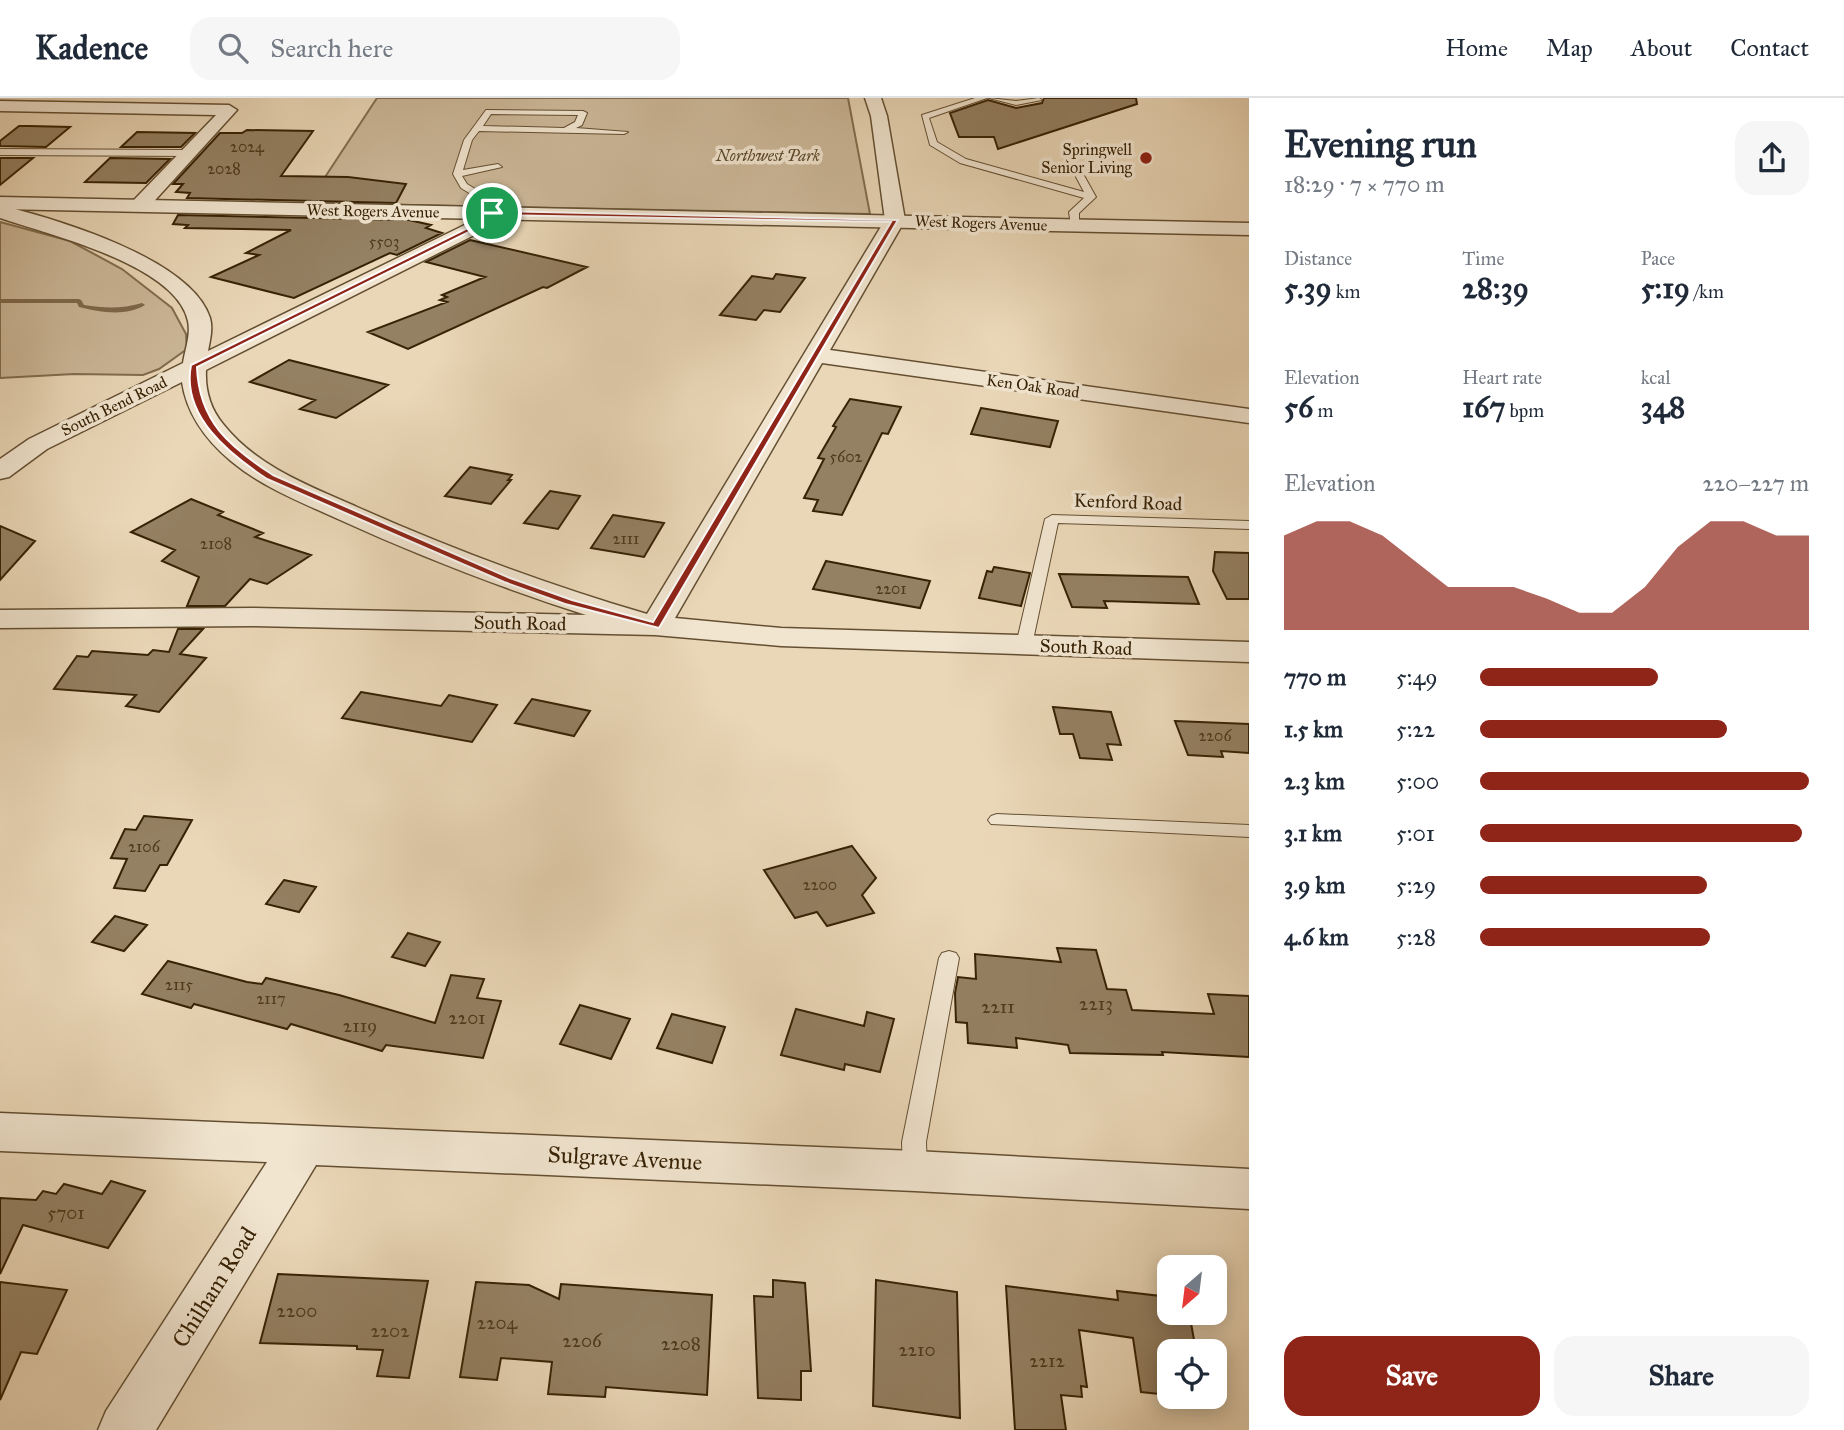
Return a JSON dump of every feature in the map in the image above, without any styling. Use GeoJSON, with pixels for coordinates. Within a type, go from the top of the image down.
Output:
{"type":"FeatureCollection","features":[{"type":"Feature","properties":{"kind":"street"},"geometry":{"type":"LineString","coordinates":[[0,211],[87,238],[141,265],[164,280],[196,312],[201,328],[193,366],[194,393],[203,413],[218,436],[240,457],[270,477],[507,580],[569,602],[655,626],[895,220],[879,116],[873,98]]}},
{"type":"Feature","properties":{"kind":"street"},"geometry":{"type":"LineString","coordinates":[[0,106],[229,110],[139,205]]}},
{"type":"Feature","properties":{"kind":"street","name":"West Rogers Avenue"},"geometry":{"type":"LineString","coordinates":[[0,203],[1249,229]]}},
{"type":"Feature","properties":{"kind":"street","name":"South Bend Road"},"geometry":{"type":"LineString","coordinates":[[0,471],[38,444],[489,220],[492,213]]}},
{"type":"Feature","properties":{"kind":"street","name":"Ken Oak Road"},"geometry":{"type":"LineString","coordinates":[[817,355],[1249,416]]}},
{"type":"Feature","properties":{"kind":"street","name":"South Road"},"geometry":{"type":"LineString","coordinates":[[0,619],[275,617],[655,626],[781,637],[1249,652]]}},
{"type":"Feature","properties":{"kind":"street","name":"Sulgrave Avenue"},"geometry":{"type":"LineString","coordinates":[[0,1132],[915,1171],[1249,1189]]}},
{"type":"Feature","properties":{"kind":"street","name":"Chilham Road"},"geometry":{"type":"LineString","coordinates":[[125,1430],[304,1144]]}},
{"type":"Feature","properties":{"kind":"lane"},"geometry":{"type":"LineString","coordinates":[[983,98],[925,117],[933,143],[963,161],[1091,197]]}},
{"type":"Feature","properties":{"kind":"lane"},"geometry":{"type":"LineString","coordinates":[[993,98],[1016,103],[1038,100]]}},
{"type":"Feature","properties":{"kind":"lane"},"geometry":{"type":"LineString","coordinates":[[457,174],[475,128],[489,112],[583,113],[579,123],[565,131]]}},
{"type":"Feature","properties":{"kind":"lane"},"geometry":{"type":"LineString","coordinates":[[475,128],[624,132]]}},
{"type":"Feature","properties":{"kind":"lane"},"geometry":{"type":"LineString","coordinates":[[0,152],[190,153]]}},
{"type":"Feature","properties":{"kind":"lane"},"geometry":{"type":"LineString","coordinates":[[1069,156],[1091,197]]}},
{"type":"Feature","properties":{"kind":"lane"},"geometry":{"type":"LineString","coordinates":[[457,174],[498,167]]}},
{"type":"Feature","properties":{"kind":"lane"},"geometry":{"type":"LineString","coordinates":[[457,174],[464,186],[492,203],[492,213]]}},
{"type":"Feature","properties":{"kind":"lane"},"geometry":{"type":"LineString","coordinates":[[1076,225],[1074,212],[1091,197]]}},
{"type":"Feature","properties":{"kind":"lane","name":"Kenford Road"},"geometry":{"type":"LineString","coordinates":[[1024,645],[1052,519],[1249,525]]}},
{"type":"Feature","properties":{"kind":"lane"},"geometry":{"type":"LineString","coordinates":[[997,820],[1249,831]]}},
{"type":"Feature","properties":{"kind":"lane"},"geometry":{"type":"LineString","coordinates":[[915,1171],[914,1142],[949,958]]}},
{"type":"Feature","properties":{"kind":"green space","name":"Northwest Park"},"geometry":{"type":"Polygon","coordinates":[[[377,98],[848,98],[870,214],[308,203],[377,98]]]}},
{"type":"Feature","properties":{"kind":"green space"},"geometry":{"type":"Polygon","coordinates":[[[0,222],[70,241],[122,269],[172,308],[186,334],[187,349],[159,369],[143,375],[74,374],[0,378],[0,222]]]}},
{"type":"Feature","properties":{"kind":"building"},"geometry":{"type":"Polygon","coordinates":[[[1044,98],[1136,98],[1137,104],[998,149],[994,137],[959,137],[950,113],[988,100],[1016,108],[1042,103],[1044,98]]]}},
{"type":"Feature","properties":{"kind":"building"},"geometry":{"type":"Polygon","coordinates":[[[19,126],[70,127],[46,147],[0,146],[0,141],[19,126]]]}},
{"type":"Feature","properties":{"kind":"building"},"geometry":{"type":"Polygon","coordinates":[[[247,130],[313,131],[281,176],[348,177],[406,184],[396,203],[187,198],[190,193],[176,192],[183,184],[173,184],[220,133],[242,133],[247,130]]]}},
{"type":"Feature","properties":{"kind":"building"},"geometry":{"type":"Polygon","coordinates":[[[137,132],[195,133],[181,147],[121,147],[137,132]]]}},
{"type":"Feature","properties":{"kind":"building"},"geometry":{"type":"Polygon","coordinates":[[[0,158],[33,158],[0,185],[0,158]]]}},
{"type":"Feature","properties":{"kind":"building"},"geometry":{"type":"Polygon","coordinates":[[[110,158],[170,159],[146,183],[85,182],[110,158]]]}},
{"type":"Feature","properties":{"kind":"building"},"geometry":{"type":"Polygon","coordinates":[[[178,215],[409,220],[431,225],[426,228],[442,233],[397,255],[390,253],[294,298],[211,277],[259,255],[246,253],[291,230],[185,228],[188,225],[173,224],[178,215]]]}},
{"type":"Feature","properties":{"kind":"building"},"geometry":{"type":"Polygon","coordinates":[[[470,240],[587,267],[547,288],[543,287],[408,349],[368,332],[447,302],[440,300],[447,297],[442,295],[485,277],[426,262],[470,240]]]}},
{"type":"Feature","properties":{"kind":"building"},"geometry":{"type":"Polygon","coordinates":[[[776,274],[805,278],[780,312],[764,310],[756,320],[720,315],[752,276],[773,279],[776,274]]]}},
{"type":"Feature","properties":{"kind":"building"},"geometry":{"type":"Polygon","coordinates":[[[289,360],[388,385],[336,418],[300,409],[315,400],[250,382],[289,360]]]}},
{"type":"Feature","properties":{"kind":"building"},"geometry":{"type":"Polygon","coordinates":[[[850,399],[901,407],[888,434],[882,433],[842,515],[813,511],[818,500],[804,498],[824,459],[818,458],[850,399]]]}},
{"type":"Feature","properties":{"kind":"building"},"geometry":{"type":"Polygon","coordinates":[[[981,408],[1058,421],[1050,447],[971,434],[981,408]]]}},
{"type":"Feature","properties":{"kind":"building"},"geometry":{"type":"Polygon","coordinates":[[[470,467],[512,475],[508,480],[511,480],[491,504],[445,496],[470,467]]]}},
{"type":"Feature","properties":{"kind":"building"},"geometry":{"type":"Polygon","coordinates":[[[550,491],[580,496],[558,529],[524,523],[550,491]]]}},
{"type":"Feature","properties":{"kind":"building"},"geometry":{"type":"Polygon","coordinates":[[[191,499],[223,512],[218,515],[263,533],[255,537],[311,555],[267,584],[250,579],[225,606],[187,606],[199,577],[162,561],[175,550],[131,532],[191,499]]]}},
{"type":"Feature","properties":{"kind":"building"},"geometry":{"type":"Polygon","coordinates":[[[613,515],[664,523],[644,557],[591,548],[613,515]]]}},
{"type":"Feature","properties":{"kind":"building"},"geometry":{"type":"Polygon","coordinates":[[[0,526],[35,541],[0,580],[0,526]]]}},
{"type":"Feature","properties":{"kind":"building"},"geometry":{"type":"Polygon","coordinates":[[[1215,552],[1249,553],[1249,599],[1227,599],[1213,571],[1215,552]]]}},
{"type":"Feature","properties":{"kind":"building"},"geometry":{"type":"Polygon","coordinates":[[[826,561],[930,581],[920,608],[813,589],[826,561]]]}},
{"type":"Feature","properties":{"kind":"building"},"geometry":{"type":"Polygon","coordinates":[[[994,567],[1030,573],[1021,606],[979,598],[987,571],[992,572],[994,567]]]}},
{"type":"Feature","properties":{"kind":"building"},"geometry":{"type":"Polygon","coordinates":[[[1059,574],[1188,577],[1199,604],[1104,601],[1107,608],[1072,607],[1059,574]]]}},
{"type":"Feature","properties":{"kind":"building"},"geometry":{"type":"Polygon","coordinates":[[[178,629],[203,629],[180,654],[206,658],[159,712],[126,706],[136,695],[54,689],[77,656],[88,657],[92,651],[148,655],[153,650],[169,652],[178,629]]]}},
{"type":"Feature","properties":{"kind":"building"},"geometry":{"type":"Polygon","coordinates":[[[361,692],[441,706],[449,695],[497,705],[472,742],[342,718],[361,692]]]}},
{"type":"Feature","properties":{"kind":"building"},"geometry":{"type":"Polygon","coordinates":[[[532,699],[590,711],[574,736],[515,723],[532,699]]]}},
{"type":"Feature","properties":{"kind":"building"},"geometry":{"type":"Polygon","coordinates":[[[1053,707],[1111,712],[1121,745],[1107,744],[1112,760],[1080,758],[1073,734],[1060,734],[1053,707]]]}},
{"type":"Feature","properties":{"kind":"building"},"geometry":{"type":"Polygon","coordinates":[[[1175,721],[1249,724],[1249,753],[1221,751],[1223,757],[1188,755],[1175,721]]]}},
{"type":"Feature","properties":{"kind":"building"},"geometry":{"type":"Polygon","coordinates":[[[144,816],[192,820],[167,865],[160,865],[145,891],[114,888],[127,859],[111,858],[125,829],[136,830],[144,816]]]}},
{"type":"Feature","properties":{"kind":"building"},"geometry":{"type":"Polygon","coordinates":[[[852,846],[876,878],[862,895],[874,913],[827,926],[817,912],[795,918],[764,870],[852,846]]]}},
{"type":"Feature","properties":{"kind":"building"},"geometry":{"type":"Polygon","coordinates":[[[284,880],[316,887],[299,912],[266,904],[284,880]]]}},
{"type":"Feature","properties":{"kind":"building"},"geometry":{"type":"Polygon","coordinates":[[[115,916],[147,925],[124,951],[92,942],[115,916]]]}},
{"type":"Feature","properties":{"kind":"building"},"geometry":{"type":"Polygon","coordinates":[[[408,933],[440,942],[425,966],[392,957],[408,933]]]}},
{"type":"Feature","properties":{"kind":"building"},"geometry":{"type":"Polygon","coordinates":[[[1057,948],[1096,950],[1107,989],[1126,990],[1132,1010],[1214,1014],[1208,994],[1249,996],[1249,1057],[1162,1052],[1163,1055],[1070,1053],[1068,1045],[1016,1038],[1017,1048],[968,1043],[967,1023],[956,1022],[955,993],[958,977],[976,979],[975,954],[1061,962],[1057,948]]]}},
{"type":"Feature","properties":{"kind":"building"},"geometry":{"type":"Polygon","coordinates":[[[168,961],[247,982],[262,984],[266,978],[339,995],[435,1023],[451,975],[484,979],[477,998],[501,1001],[483,1058],[386,1045],[382,1051],[291,1024],[287,1029],[194,1004],[191,1008],[142,994],[168,961]]]}},
{"type":"Feature","properties":{"kind":"building"},"geometry":{"type":"Polygon","coordinates":[[[580,1005],[630,1019],[611,1059],[560,1044],[580,1005]]]}},
{"type":"Feature","properties":{"kind":"building"},"geometry":{"type":"Polygon","coordinates":[[[796,1009],[864,1026],[867,1012],[894,1019],[880,1072],[845,1064],[844,1070],[781,1055],[796,1009]]]}},
{"type":"Feature","properties":{"kind":"building"},"geometry":{"type":"Polygon","coordinates":[[[672,1014],[725,1027],[712,1063],[657,1048],[672,1014]]]}},
{"type":"Feature","properties":{"kind":"building"},"geometry":{"type":"Polygon","coordinates":[[[111,1181],[145,1191],[108,1248],[23,1225],[0,1274],[0,1198],[36,1200],[43,1191],[56,1194],[64,1184],[102,1194],[111,1181]]]}},
{"type":"Feature","properties":{"kind":"building"},"geometry":{"type":"Polygon","coordinates":[[[278,1274],[428,1281],[409,1378],[377,1376],[383,1350],[357,1349],[357,1346],[260,1343],[278,1274]]]}},
{"type":"Feature","properties":{"kind":"building"},"geometry":{"type":"Polygon","coordinates":[[[773,1280],[805,1283],[811,1371],[801,1371],[801,1400],[758,1398],[754,1296],[773,1297],[773,1280]]]}},
{"type":"Feature","properties":{"kind":"building"},"geometry":{"type":"Polygon","coordinates":[[[876,1280],[957,1292],[960,1418],[873,1406],[876,1280]]]}},
{"type":"Feature","properties":{"kind":"building"},"geometry":{"type":"Polygon","coordinates":[[[0,1282],[67,1290],[37,1354],[21,1352],[0,1400],[0,1282]]]}},
{"type":"Feature","properties":{"kind":"building"},"geometry":{"type":"Polygon","coordinates":[[[476,1282],[529,1285],[559,1299],[561,1284],[712,1295],[707,1395],[606,1387],[605,1397],[548,1394],[552,1362],[501,1358],[497,1380],[460,1377],[476,1282]]]}},
{"type":"Feature","properties":{"kind":"building"},"geometry":{"type":"Polygon","coordinates":[[[1006,1286],[1118,1300],[1117,1291],[1157,1296],[1157,1325],[1191,1325],[1194,1339],[1157,1339],[1157,1394],[1141,1392],[1133,1338],[1079,1330],[1087,1387],[1081,1386],[1082,1397],[1061,1395],[1066,1430],[1015,1430],[1006,1286]]]}},
{"type":"Feature","properties":{"kind":"waterway"},"geometry":{"type":"LineString","coordinates":[[0,301],[79,301],[81,306],[112,310],[127,310],[142,305]]}},
{"type":"Feature","properties":{"kind":"place","name":"Springwell Senior Living"},"geometry":{"type":"Point","coordinates":[1146,158]}},
{"type":"Feature","properties":{"kind":"route"},"geometry":{"type":"LineString","coordinates":[[492,213],[895,220],[655,626],[569,602],[507,580],[270,477],[240,457],[218,436],[194,393],[193,366],[489,220],[492,213]]}}]}
